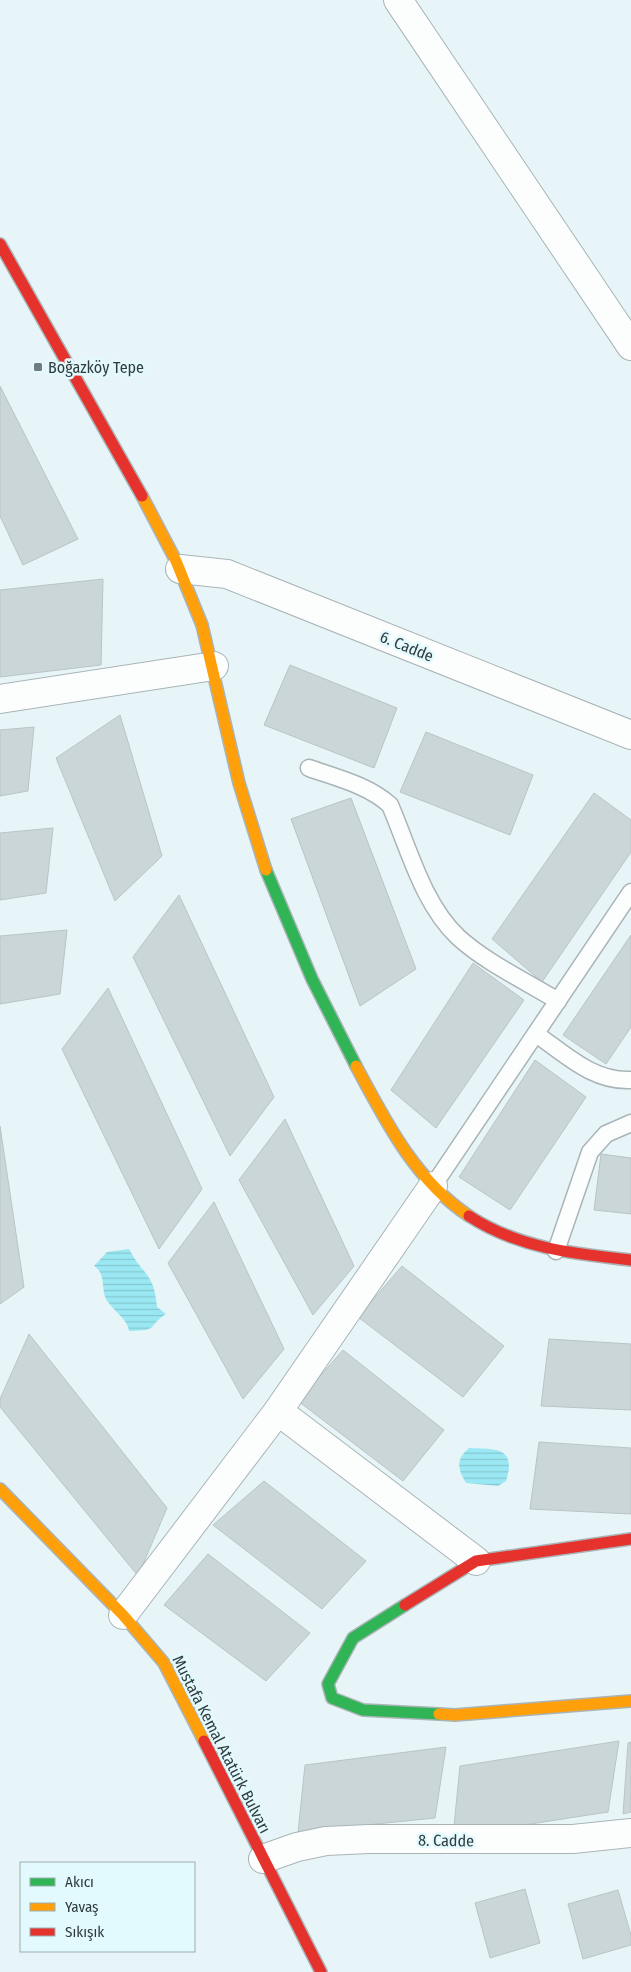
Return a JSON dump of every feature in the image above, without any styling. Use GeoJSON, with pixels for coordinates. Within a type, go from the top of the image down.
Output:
{"type":"FeatureCollection","features":[{"type":"Feature","properties":{"kind":"street"},"geometry":{"type":"LineString","coordinates":[[398,0],[631,346]]}},
{"type":"Feature","properties":{"kind":"street"},"geometry":{"type":"LineString","coordinates":[[0,244],[180,569],[205,634],[214,666],[222,714],[246,809],[269,877],[295,942],[337,1032],[377,1107],[399,1143],[433,1186],[457,1207],[485,1226],[518,1241],[556,1251],[631,1260]]}},
{"type":"Feature","properties":{"kind":"street","name":"6. Cadde"},"geometry":{"type":"LineString","coordinates":[[180,569],[228,574],[631,735]]}},
{"type":"Feature","properties":{"kind":"street"},"geometry":{"type":"LineString","coordinates":[[0,699],[214,666]]}},
{"type":"Feature","properties":{"kind":"street"},"geometry":{"type":"LineString","coordinates":[[123,1615],[278,1411],[433,1186]]}},
{"type":"Feature","properties":{"kind":"street"},"geometry":{"type":"LineString","coordinates":[[278,1411],[476,1561]]}},
{"type":"Feature","properties":{"kind":"street","name":"Mustafa Kemal Atatürk Bulvarı"},"geometry":{"type":"LineString","coordinates":[[0,1489],[123,1615],[164,1663],[321,1972]]}},
{"type":"Feature","properties":{"kind":"street"},"geometry":{"type":"LineString","coordinates":[[631,1539],[476,1561],[353,1638],[328,1684],[332,1698],[363,1710],[455,1715],[631,1701]]}},
{"type":"Feature","properties":{"kind":"street","name":"8. Cadde"},"geometry":{"type":"LineString","coordinates":[[263,1859],[326,1841],[369,1839],[573,1839],[631,1833]]}},
{"type":"Feature","properties":{"kind":"lane"},"geometry":{"type":"LineString","coordinates":[[309,768],[364,787],[390,805],[429,897],[446,924],[473,950],[558,1001]]}},
{"type":"Feature","properties":{"kind":"lane"},"geometry":{"type":"LineString","coordinates":[[433,1186],[631,892]]}},
{"type":"Feature","properties":{"kind":"lane"},"geometry":{"type":"LineString","coordinates":[[536,1034],[596,1075],[610,1079],[631,1080]]}},
{"type":"Feature","properties":{"kind":"lane"},"geometry":{"type":"LineString","coordinates":[[556,1251],[590,1152],[606,1134],[631,1123]]}},
{"type":"Feature","properties":{"kind":"water"},"geometry":{"type":"Polygon","coordinates":[[[129,1249],[151,1280],[157,1307],[166,1314],[152,1327],[145,1330],[129,1331],[126,1322],[106,1299],[102,1277],[94,1266],[107,1252],[129,1249]]]}},
{"type":"Feature","properties":{"kind":"water"},"geometry":{"type":"Polygon","coordinates":[[[469,1448],[502,1452],[509,1462],[506,1481],[498,1486],[466,1483],[459,1464],[462,1456],[469,1448]]]}},
{"type":"Feature","properties":{"kind":"building"},"geometry":{"type":"Polygon","coordinates":[[[0,386],[78,539],[23,565],[0,516],[0,386]]]}},
{"type":"Feature","properties":{"kind":"building"},"geometry":{"type":"Polygon","coordinates":[[[103,579],[101,665],[0,677],[0,590],[103,579]]]}},
{"type":"Feature","properties":{"kind":"building"},"geometry":{"type":"Polygon","coordinates":[[[290,665],[397,708],[374,768],[264,725],[290,665]]]}},
{"type":"Feature","properties":{"kind":"building"},"geometry":{"type":"Polygon","coordinates":[[[120,715],[162,856],[115,901],[56,758],[120,715]]]}},
{"type":"Feature","properties":{"kind":"building"},"geometry":{"type":"Polygon","coordinates":[[[34,727],[28,791],[0,796],[0,730],[34,727]]]}},
{"type":"Feature","properties":{"kind":"building"},"geometry":{"type":"Polygon","coordinates":[[[426,732],[533,775],[510,835],[400,792],[426,732]]]}},
{"type":"Feature","properties":{"kind":"building"},"geometry":{"type":"Polygon","coordinates":[[[594,793],[631,820],[631,852],[542,982],[492,939],[594,793]]]}},
{"type":"Feature","properties":{"kind":"building"},"geometry":{"type":"Polygon","coordinates":[[[351,798],[416,969],[360,1006],[291,819],[351,798]]]}},
{"type":"Feature","properties":{"kind":"building"},"geometry":{"type":"Polygon","coordinates":[[[53,828],[46,893],[0,900],[0,833],[53,828]]]}},
{"type":"Feature","properties":{"kind":"building"},"geometry":{"type":"Polygon","coordinates":[[[179,895],[274,1097],[230,1156],[133,957],[179,895]]]}},
{"type":"Feature","properties":{"kind":"building"},"geometry":{"type":"Polygon","coordinates":[[[67,930],[60,994],[0,1004],[0,936],[67,930]]]}},
{"type":"Feature","properties":{"kind":"building"},"geometry":{"type":"Polygon","coordinates":[[[631,935],[631,1027],[606,1064],[563,1035],[631,935]]]}},
{"type":"Feature","properties":{"kind":"building"},"geometry":{"type":"Polygon","coordinates":[[[473,963],[524,1000],[436,1128],[391,1090],[473,963]]]}},
{"type":"Feature","properties":{"kind":"building"},"geometry":{"type":"Polygon","coordinates":[[[108,988],[202,1189],[159,1249],[62,1049],[108,988]]]}},
{"type":"Feature","properties":{"kind":"building"},"geometry":{"type":"Polygon","coordinates":[[[535,1060],[586,1097],[510,1210],[459,1177],[535,1060]]]}},
{"type":"Feature","properties":{"kind":"building"},"geometry":{"type":"Polygon","coordinates":[[[285,1119],[354,1266],[313,1315],[239,1180],[285,1119]]]}},
{"type":"Feature","properties":{"kind":"building"},"geometry":{"type":"Polygon","coordinates":[[[0,1126],[24,1287],[0,1304],[0,1126]]]}},
{"type":"Feature","properties":{"kind":"building"},"geometry":{"type":"Polygon","coordinates":[[[601,1154],[631,1158],[631,1214],[594,1210],[601,1154]]]}},
{"type":"Feature","properties":{"kind":"building"},"geometry":{"type":"Polygon","coordinates":[[[214,1202],[284,1349],[243,1399],[168,1263],[214,1202]]]}},
{"type":"Feature","properties":{"kind":"building"},"geometry":{"type":"Polygon","coordinates":[[[402,1266],[504,1346],[463,1397],[358,1317],[402,1266]]]}},
{"type":"Feature","properties":{"kind":"building"},"geometry":{"type":"Polygon","coordinates":[[[29,1334],[167,1508],[138,1576],[0,1407],[0,1399],[29,1334]]]}},
{"type":"Feature","properties":{"kind":"building"},"geometry":{"type":"Polygon","coordinates":[[[549,1339],[631,1344],[631,1410],[541,1406],[549,1339]]]}},
{"type":"Feature","properties":{"kind":"building"},"geometry":{"type":"Polygon","coordinates":[[[343,1350],[444,1430],[403,1481],[298,1401],[343,1350]]]}},
{"type":"Feature","properties":{"kind":"building"},"geometry":{"type":"Polygon","coordinates":[[[539,1442],[631,1448],[631,1514],[530,1509],[539,1442]]]}},
{"type":"Feature","properties":{"kind":"building"},"geometry":{"type":"Polygon","coordinates":[[[264,1481],[366,1561],[322,1609],[213,1525],[264,1481]]]}},
{"type":"Feature","properties":{"kind":"building"},"geometry":{"type":"Polygon","coordinates":[[[208,1554],[310,1633],[266,1681],[164,1605],[208,1554]]]}},
{"type":"Feature","properties":{"kind":"building"},"geometry":{"type":"Polygon","coordinates":[[[619,1741],[608,1812],[453,1836],[460,1766],[619,1741]]]}},
{"type":"Feature","properties":{"kind":"building"},"geometry":{"type":"Polygon","coordinates":[[[631,1742],[631,1812],[623,1814],[628,1743],[631,1742]]]}},
{"type":"Feature","properties":{"kind":"building"},"geometry":{"type":"Polygon","coordinates":[[[446,1747],[435,1818],[298,1832],[305,1765],[446,1747]]]}},
{"type":"Feature","properties":{"kind":"building"},"geometry":{"type":"Polygon","coordinates":[[[525,1889],[540,1943],[490,1958],[475,1903],[525,1889]]]}},
{"type":"Feature","properties":{"kind":"building"},"geometry":{"type":"Polygon","coordinates":[[[618,1890],[631,1935],[631,1945],[583,1959],[568,1904],[618,1890]]]}},
{"type":"Feature","properties":{"kind":"traffic: fast"},"geometry":{"type":"LineString","coordinates":[[266,870],[312,979],[356,1066]]}},
{"type":"Feature","properties":{"kind":"traffic: fast"},"geometry":{"type":"LineString","coordinates":[[405,1605],[353,1638],[328,1684],[332,1698],[363,1710],[439,1714]]}},
{"type":"Feature","properties":{"kind":"traffic: slow"},"geometry":{"type":"LineString","coordinates":[[142,496],[176,561],[202,625],[239,783],[266,870]]}},
{"type":"Feature","properties":{"kind":"traffic: slow"},"geometry":{"type":"LineString","coordinates":[[356,1066],[391,1129],[417,1167],[450,1202],[469,1216]]}},
{"type":"Feature","properties":{"kind":"traffic: slow"},"geometry":{"type":"LineString","coordinates":[[0,1489],[123,1615],[164,1663],[204,1741]]}},
{"type":"Feature","properties":{"kind":"traffic: slow"},"geometry":{"type":"LineString","coordinates":[[439,1714],[455,1715],[631,1701]]}},
{"type":"Feature","properties":{"kind":"traffic: jam"},"geometry":{"type":"LineString","coordinates":[[0,244],[142,496]]}},
{"type":"Feature","properties":{"kind":"traffic: jam"},"geometry":{"type":"LineString","coordinates":[[469,1216],[507,1236],[547,1248],[631,1260]]}},
{"type":"Feature","properties":{"kind":"traffic: jam"},"geometry":{"type":"LineString","coordinates":[[405,1605],[476,1561],[631,1539]]}},
{"type":"Feature","properties":{"kind":"traffic: jam"},"geometry":{"type":"LineString","coordinates":[[204,1741],[321,1972]]}},
{"type":"Feature","properties":{"kind":"place","name":"Boğazköy Tepe"},"geometry":{"type":"Point","coordinates":[38,367]}}]}
